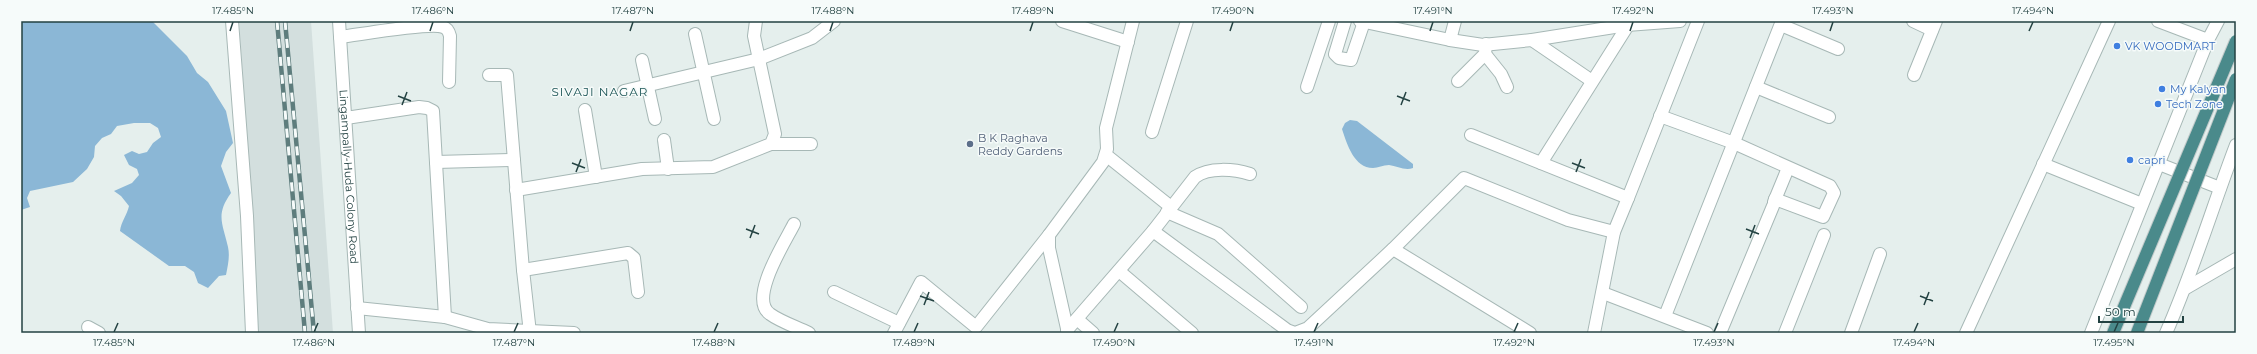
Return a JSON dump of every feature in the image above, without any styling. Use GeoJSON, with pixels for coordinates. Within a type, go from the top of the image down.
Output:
{"type":"FeatureCollection","features":[{"type":"Feature","properties":{"kind":"highway"},"geometry":{"type":"LineString","coordinates":[[2113,333],[2236,41]]}},
{"type":"Feature","properties":{"kind":"highway"},"geometry":{"type":"LineString","coordinates":[[2137,333],[2236,79]]}},
{"type":"Feature","properties":{"kind":"street"},"geometry":{"type":"LineString","coordinates":[[232,21],[247,216],[252,333]]}},
{"type":"Feature","properties":{"kind":"street","name":"Lingampally-Huda Colony Road"},"geometry":{"type":"LineString","coordinates":[[339,21],[359,333]]}},
{"type":"Feature","properties":{"kind":"street"},"geometry":{"type":"LineString","coordinates":[[756,21],[754,36],[774,125],[775,134],[771,144]]}},
{"type":"Feature","properties":{"kind":"street"},"geometry":{"type":"LineString","coordinates":[[624,91],[759,59],[812,38],[834,21]]}},
{"type":"Feature","properties":{"kind":"street"},"geometry":{"type":"LineString","coordinates":[[1062,21],[1128,42]]}},
{"type":"Feature","properties":{"kind":"street"},"geometry":{"type":"LineString","coordinates":[[834,292],[897,328],[921,282],[980,330],[1103,162],[1106,155],[1106,128],[1133,21]]}},
{"type":"Feature","properties":{"kind":"street"},"geometry":{"type":"LineString","coordinates":[[1152,132],[1187,21]]}},
{"type":"Feature","properties":{"kind":"street"},"geometry":{"type":"LineString","coordinates":[[1307,87],[1329,21]]}},
{"type":"Feature","properties":{"kind":"street"},"geometry":{"type":"LineString","coordinates":[[1345,21],[1335,54],[1349,61],[1351,60],[1362,22],[1382,23],[1486,49],[1629,23],[1680,21]]}},
{"type":"Feature","properties":{"kind":"street"},"geometry":{"type":"LineString","coordinates":[[1450,40],[1455,21]]}},
{"type":"Feature","properties":{"kind":"street"},"geometry":{"type":"LineString","coordinates":[[1594,333],[1614,232],[1698,21]]}},
{"type":"Feature","properties":{"kind":"street"},"geometry":{"type":"LineString","coordinates":[[1913,21],[1934,25],[1914,75]]}},
{"type":"Feature","properties":{"kind":"street"},"geometry":{"type":"LineString","coordinates":[[1966,333],[2109,21]]}},
{"type":"Feature","properties":{"kind":"street"},"geometry":{"type":"LineString","coordinates":[[2158,21],[2208,40]]}},
{"type":"Feature","properties":{"kind":"street"},"geometry":{"type":"LineString","coordinates":[[2091,333],[2208,40],[2218,21]]}},
{"type":"Feature","properties":{"kind":"street"},"geometry":{"type":"LineString","coordinates":[[1541,164],[1629,23]]}},
{"type":"Feature","properties":{"kind":"street"},"geometry":{"type":"LineString","coordinates":[[1665,316],[1781,23],[1838,49]]}},
{"type":"Feature","properties":{"kind":"street"},"geometry":{"type":"LineString","coordinates":[[340,37],[418,24],[443,27],[450,32],[449,82]]}},
{"type":"Feature","properties":{"kind":"street"},"geometry":{"type":"LineString","coordinates":[[695,34],[702,72],[714,119]]}},
{"type":"Feature","properties":{"kind":"street"},"geometry":{"type":"LineString","coordinates":[[1532,40],[1592,81]]}},
{"type":"Feature","properties":{"kind":"street"},"geometry":{"type":"LineString","coordinates":[[1458,81],[1486,49]]}},
{"type":"Feature","properties":{"kind":"street"},"geometry":{"type":"LineString","coordinates":[[1486,49],[1501,74],[1506,87]]}},
{"type":"Feature","properties":{"kind":"street"},"geometry":{"type":"LineString","coordinates":[[642,60],[655,118]]}},
{"type":"Feature","properties":{"kind":"street"},"geometry":{"type":"LineString","coordinates":[[489,75],[507,75],[522,270],[530,332]]}},
{"type":"Feature","properties":{"kind":"street"},"geometry":{"type":"LineString","coordinates":[[1756,87],[1829,117]]}},
{"type":"Feature","properties":{"kind":"street"},"geometry":{"type":"LineString","coordinates":[[346,118],[427,108],[433,111],[445,317]]}},
{"type":"Feature","properties":{"kind":"street"},"geometry":{"type":"LineString","coordinates":[[585,110],[596,177]]}},
{"type":"Feature","properties":{"kind":"street"},"geometry":{"type":"LineString","coordinates":[[1660,116],[1734,143],[1830,186],[1833,190],[1833,195],[1825,216],[1821,217],[1774,202]]}},
{"type":"Feature","properties":{"kind":"street"},"geometry":{"type":"LineString","coordinates":[[1471,136],[1628,198]]}},
{"type":"Feature","properties":{"kind":"street"},"geometry":{"type":"LineString","coordinates":[[664,140],[668,169]]}},
{"type":"Feature","properties":{"kind":"street"},"geometry":{"type":"LineString","coordinates":[[516,190],[642,170],[713,167],[771,144],[811,144]]}},
{"type":"Feature","properties":{"kind":"street"},"geometry":{"type":"LineString","coordinates":[[2166,333],[2186,288],[2236,145]]}},
{"type":"Feature","properties":{"kind":"street"},"geometry":{"type":"LineString","coordinates":[[1106,155],[1169,210],[1218,234],[1301,306]]}},
{"type":"Feature","properties":{"kind":"street"},"geometry":{"type":"LineString","coordinates":[[436,162],[514,160]]}},
{"type":"Feature","properties":{"kind":"street"},"geometry":{"type":"LineString","coordinates":[[2043,164],[2142,204]]}},
{"type":"Feature","properties":{"kind":"street"},"geometry":{"type":"LineString","coordinates":[[2159,164],[2220,188]]}},
{"type":"Feature","properties":{"kind":"street"},"geometry":{"type":"LineString","coordinates":[[1720,333],[1788,168]]}},
{"type":"Feature","properties":{"kind":"street"},"geometry":{"type":"LineString","coordinates":[[1068,331],[1153,232],[1199,174],[1228,170],[1250,174]]}},
{"type":"Feature","properties":{"kind":"street"},"geometry":{"type":"LineString","coordinates":[[1153,232],[1287,330],[1295,333],[1308,328],[1393,249],[1464,178],[1568,220],[1614,232]]}},
{"type":"Feature","properties":{"kind":"street"},"geometry":{"type":"LineString","coordinates":[[794,224],[770,274],[763,292],[762,303],[769,314],[809,333]]}},
{"type":"Feature","properties":{"kind":"street"},"geometry":{"type":"LineString","coordinates":[[1049,235],[1049,248],[1068,331]]}},
{"type":"Feature","properties":{"kind":"street"},"geometry":{"type":"LineString","coordinates":[[1785,333],[1824,235]]}},
{"type":"Feature","properties":{"kind":"street"},"geometry":{"type":"LineString","coordinates":[[1393,249],[1510,328],[1530,333]]}},
{"type":"Feature","properties":{"kind":"street"},"geometry":{"type":"LineString","coordinates":[[522,270],[628,253],[634,258],[638,292]]}},
{"type":"Feature","properties":{"kind":"street"},"geometry":{"type":"LineString","coordinates":[[1851,333],[1880,254]]}},
{"type":"Feature","properties":{"kind":"street"},"geometry":{"type":"LineString","coordinates":[[2186,288],[2232,261]]}},
{"type":"Feature","properties":{"kind":"street"},"geometry":{"type":"LineString","coordinates":[[1119,271],[1192,333]]}},
{"type":"Feature","properties":{"kind":"street"},"geometry":{"type":"LineString","coordinates":[[1603,293],[1707,333]]}},
{"type":"Feature","properties":{"kind":"street"},"geometry":{"type":"LineString","coordinates":[[357,308],[445,317],[488,328],[530,332],[574,333]]}},
{"type":"Feature","properties":{"kind":"street"},"geometry":{"type":"LineString","coordinates":[[1077,319],[1093,333]]}},
{"type":"Feature","properties":{"kind":"street"},"geometry":{"type":"LineString","coordinates":[[88,327],[100,333]]}},
{"type":"Feature","properties":{"kind":"shaded area"},"geometry":{"type":"Polygon","coordinates":[[[239,21],[311,21],[333,333],[257,333],[249,166],[239,21]]]}},
{"type":"Feature","properties":{"kind":"water"},"geometry":{"type":"Polygon","coordinates":[[[21,21],[152,21],[187,56],[197,73],[208,82],[226,111],[233,143],[226,152],[221,166],[231,193],[223,207],[222,214],[229,254],[226,275],[219,276],[208,288],[198,283],[194,272],[185,266],[169,266],[120,231],[129,206],[121,196],[114,191],[132,183],[139,175],[137,169],[129,165],[124,155],[132,151],[139,154],[147,152],[153,143],[161,137],[158,128],[150,123],[134,123],[117,126],[111,134],[102,138],[95,146],[94,157],[87,169],[73,182],[30,191],[27,198],[30,207],[21,210],[21,21]]]}},
{"type":"Feature","properties":{"kind":"water"},"geometry":{"type":"Polygon","coordinates":[[[1350,120],[1357,121],[1413,164],[1413,168],[1404,169],[1385,165],[1373,168],[1366,167],[1361,164],[1352,154],[1342,129],[1345,123],[1350,120]]]}},
{"type":"Feature","properties":{"kind":"railway"},"geometry":{"type":"LineString","coordinates":[[277,21],[305,333]]}},
{"type":"Feature","properties":{"kind":"railway"},"geometry":{"type":"LineString","coordinates":[[285,21],[314,333]]}},
{"type":"Feature","properties":{"kind":"place","name":"VK WOODMART"},"geometry":{"type":"Point","coordinates":[2117,46]}},
{"type":"Feature","properties":{"kind":"place","name":"My Kalyan"},"geometry":{"type":"Point","coordinates":[2162,89]}},
{"type":"Feature","properties":{"kind":"place","name":"Tech Zone"},"geometry":{"type":"Point","coordinates":[2158,104]}},
{"type":"Feature","properties":{"kind":"place","name":"B K Raghava Reddy Gardens"},"geometry":{"type":"Point","coordinates":[970,144]}},
{"type":"Feature","properties":{"kind":"place","name":"capri"},"geometry":{"type":"Point","coordinates":[2130,160]}},
{"type":"Feature","properties":{"kind":"district","name":"SIVAJI NAGAR"},"geometry":{"type":"Point","coordinates":[600,92]}}]}
